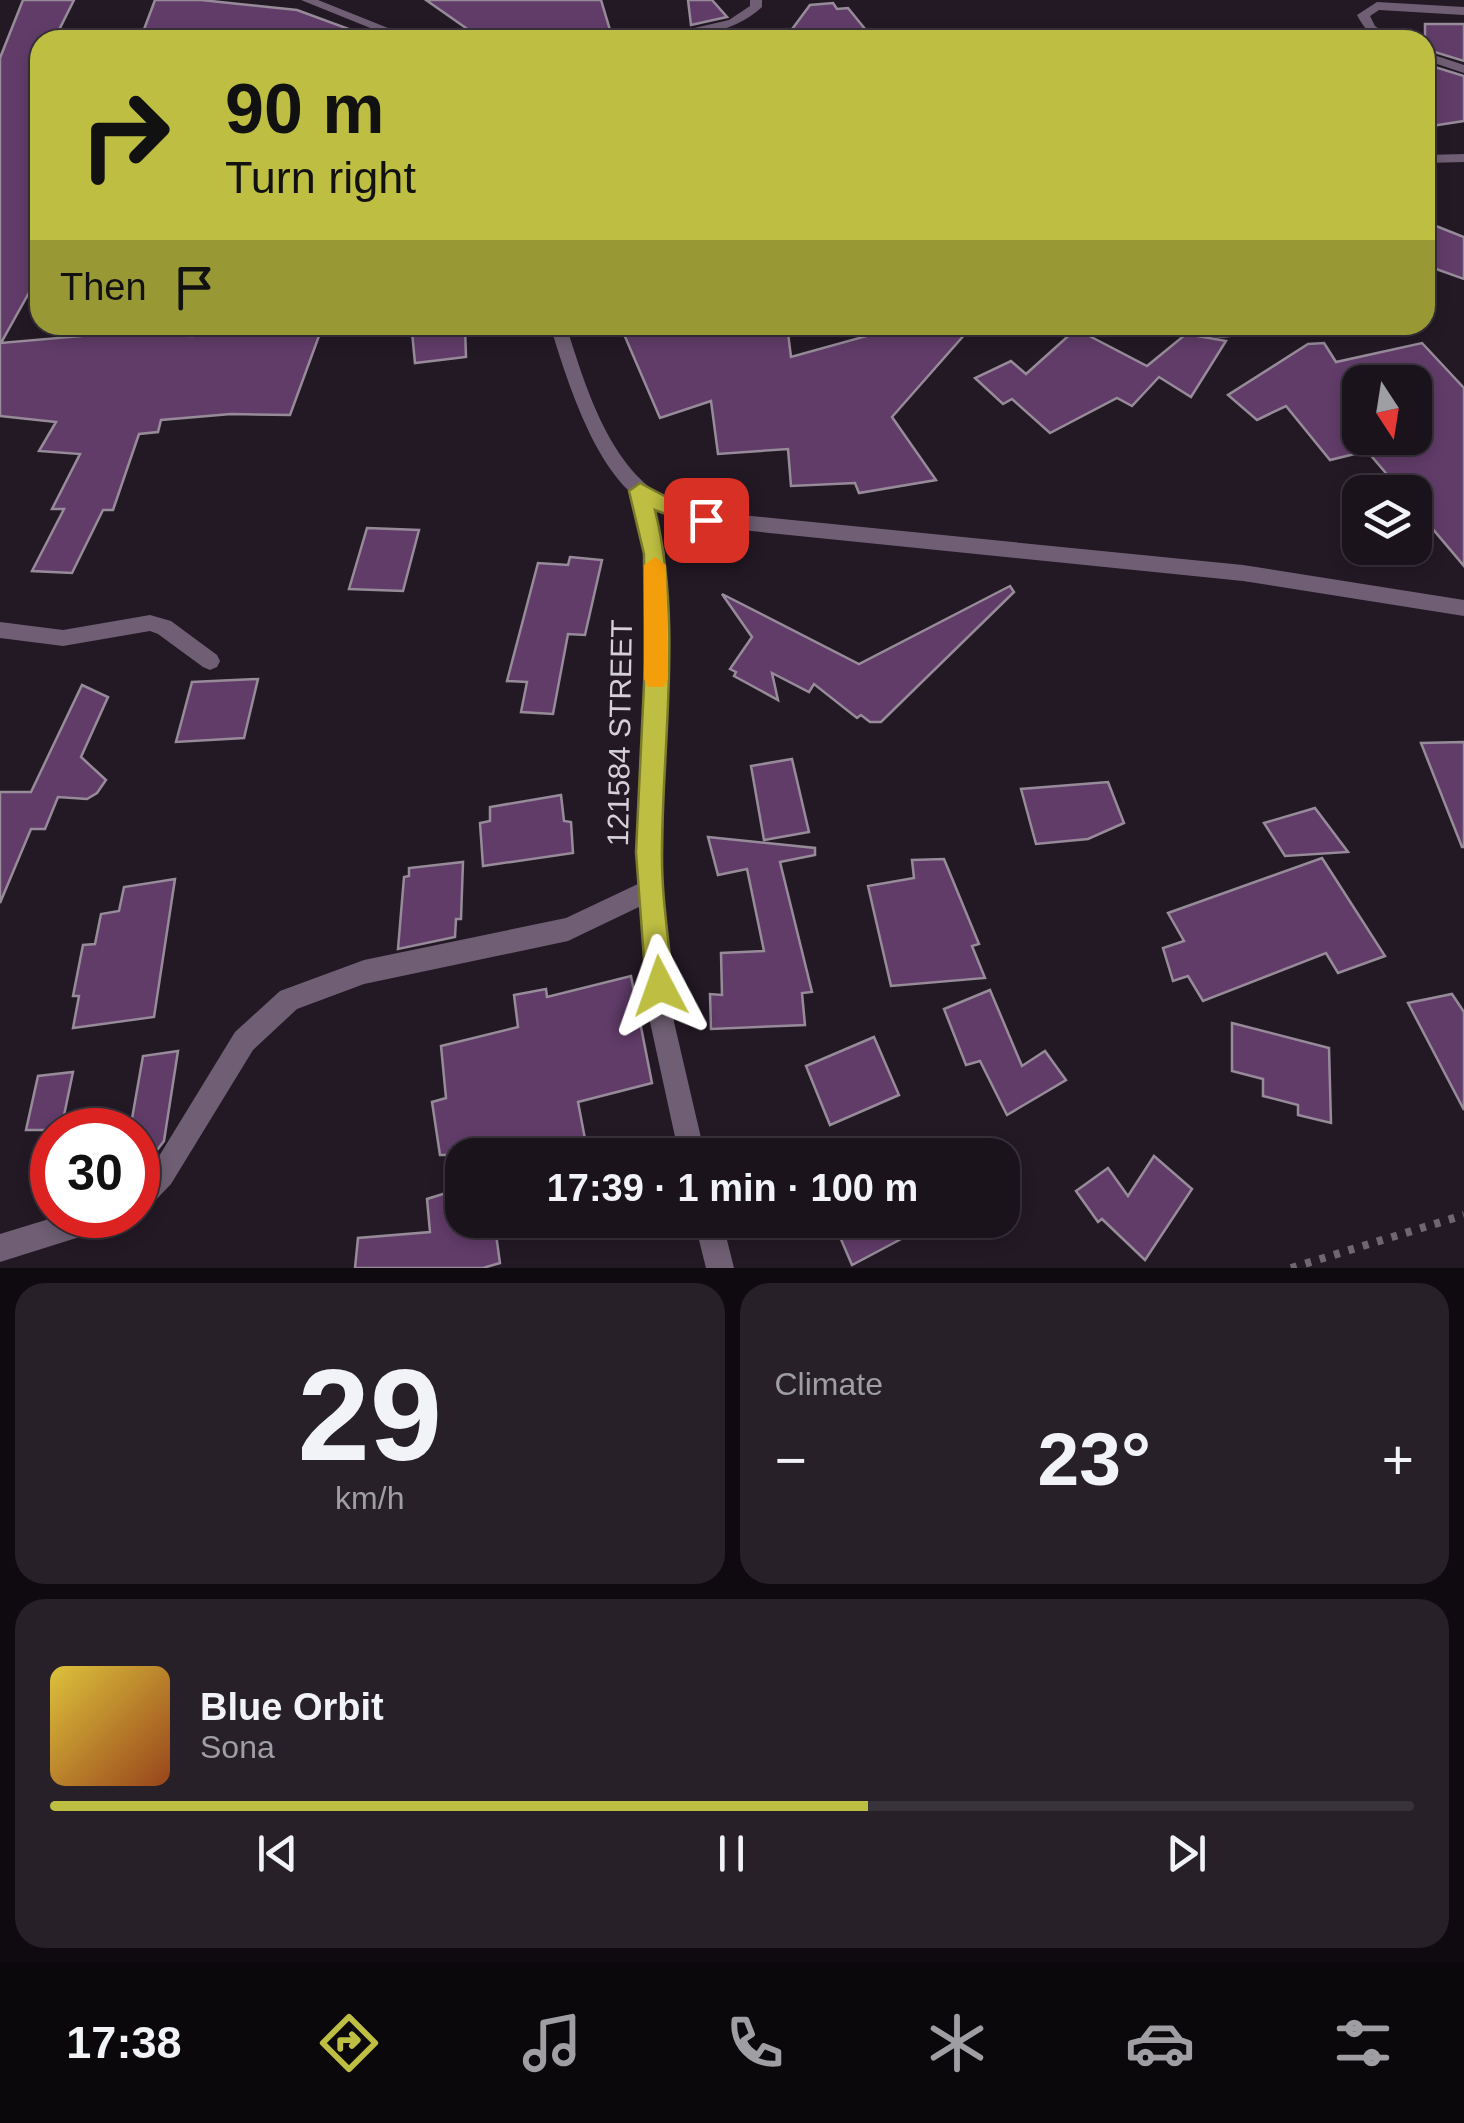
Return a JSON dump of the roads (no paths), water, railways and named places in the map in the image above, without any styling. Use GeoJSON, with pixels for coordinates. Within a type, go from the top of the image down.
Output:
{"type":"FeatureCollection","features":[{"type":"Feature","properties":{"kind":"street"},"geometry":{"type":"LineString","coordinates":[[307,0],[386,30]]}},
{"type":"Feature","properties":{"kind":"street"},"geometry":{"type":"LineString","coordinates":[[698,30],[733,23],[756,7],[756,0]]}},
{"type":"Feature","properties":{"kind":"street"},"geometry":{"type":"LineString","coordinates":[[1373,30],[1363,15],[1377,6],[1464,11]]}},
{"type":"Feature","properties":{"kind":"street"},"geometry":{"type":"LineString","coordinates":[[1435,59],[1464,69]]}},
{"type":"Feature","properties":{"kind":"street"},"geometry":{"type":"LineString","coordinates":[[1435,159],[1464,158]]}},
{"type":"Feature","properties":{"kind":"street"},"geometry":{"type":"LineString","coordinates":[[561,335],[568,362],[591,412],[640,491],[671,509],[706,520],[1234,575],[1464,608]]}},
{"type":"Feature","properties":{"kind":"street","name":"121584 STREET"},"geometry":{"type":"LineString","coordinates":[[640,491],[655,554],[651,890],[662,1022],[688,1138]]}},
{"type":"Feature","properties":{"kind":"street"},"geometry":{"type":"LineString","coordinates":[[0,630],[62,638],[150,623],[164,627],[210,661]]}},
{"type":"Feature","properties":{"kind":"street"},"geometry":{"type":"LineString","coordinates":[[160,1174],[172,1161],[244,1041],[289,1000],[364,972],[568,929],[651,890]]}},
{"type":"Feature","properties":{"kind":"street"},"geometry":{"type":"LineString","coordinates":[[0,1248],[32,1238]]}},
{"type":"Feature","properties":{"kind":"street"},"geometry":{"type":"LineString","coordinates":[[712,1238],[720,1268]]}}]}
